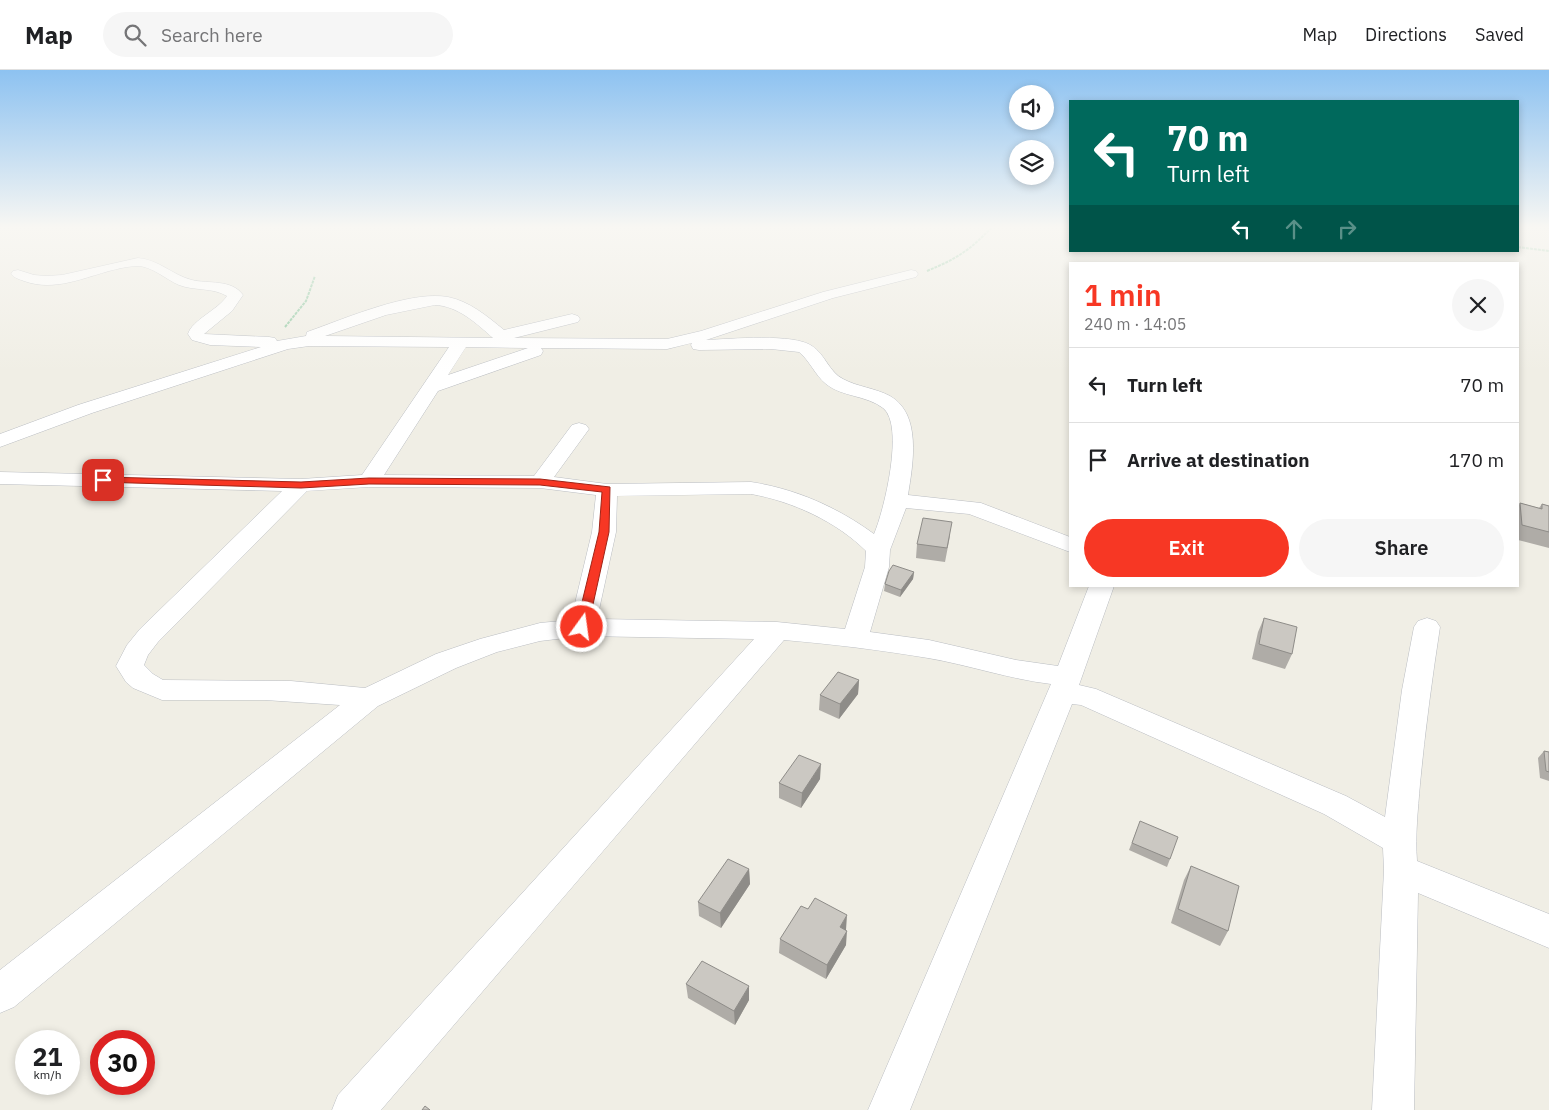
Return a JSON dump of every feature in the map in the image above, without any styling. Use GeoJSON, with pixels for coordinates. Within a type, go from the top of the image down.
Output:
{"type":"FeatureCollection","features":[{"type":"Feature","properties":{"kind":"street"},"geometry":{"type":"LineString","coordinates":[[20,275],[38,281],[71,275]]}},
{"type":"Feature","properties":{"kind":"street"},"geometry":{"type":"LineString","coordinates":[[170,275],[181,281],[223,289],[235,294],[235,297],[226,308],[198,330],[196,334],[198,337],[210,340],[278,343],[309,341],[460,344],[506,340],[556,345],[786,344],[800,346],[835,382],[888,404],[898,413],[901,426],[900,490],[892,517],[878,550],[877,568],[855,639]]}},
{"type":"Feature","properties":{"kind":"street"},"geometry":{"type":"LineString","coordinates":[[667,344],[706,335],[828,295],[909,275]]}},
{"type":"Feature","properties":{"kind":"street"},"geometry":{"type":"LineString","coordinates":[[0,441],[85,409],[278,343],[429,299],[454,304],[481,320],[506,340]]}},
{"type":"Feature","properties":{"kind":"street"},"geometry":{"type":"LineString","coordinates":[[506,340],[572,319]]}},
{"type":"Feature","properties":{"kind":"street"},"geometry":{"type":"LineString","coordinates":[[369,481],[460,344]]}},
{"type":"Feature","properties":{"kind":"street"},"geometry":{"type":"LineString","coordinates":[[431,387],[556,345]]}},
{"type":"Feature","properties":{"kind":"street"},"geometry":{"type":"LineString","coordinates":[[540,482],[579,430]]}},
{"type":"Feature","properties":{"kind":"street"},"geometry":{"type":"LineString","coordinates":[[0,478],[301,485],[369,481],[540,482],[607,490],[751,488],[769,490],[811,506],[862,535],[878,550]]}},
{"type":"Feature","properties":{"kind":"street"},"geometry":{"type":"LineString","coordinates":[[301,485],[232,551],[158,627],[134,654],[130,666],[134,673],[147,685],[162,690],[292,690],[368,699]]}},
{"type":"Feature","properties":{"kind":"street"},"geometry":{"type":"LineString","coordinates":[[582,627],[604,532],[607,490]]}},
{"type":"Feature","properties":{"kind":"street"},"geometry":{"type":"LineString","coordinates":[[897,500],[973,508],[1069,545]]}},
{"type":"Feature","properties":{"kind":"street"},"geometry":{"type":"LineString","coordinates":[[889,1110],[1065,685],[1102,587]]}},
{"type":"Feature","properties":{"kind":"street"},"geometry":{"type":"LineString","coordinates":[[0,994],[368,699],[446,661],[489,645],[540,632],[582,627],[777,631],[855,639],[928,649],[1016,670],[1065,685],[1086,696],[1335,805],[1400,855],[1549,931]]}},
{"type":"Feature","properties":{"kind":"street"},"geometry":{"type":"LineString","coordinates":[[1393,1110],[1400,855],[1416,690],[1427,627]]}},
{"type":"Feature","properties":{"kind":"street"},"geometry":{"type":"LineString","coordinates":[[353,1110],[777,631]]}},
{"type":"Feature","properties":{"kind":"path"},"geometry":{"type":"LineString","coordinates":[[278,343],[279,334],[306,301],[314,276]]}},
{"type":"Feature","properties":{"kind":"building"},"geometry":{"type":"Polygon","coordinates":[[[1520,503],[1542,509],[1542,504],[1549,506],[1549,532],[1522,525],[1520,503]]]}},
{"type":"Feature","properties":{"kind":"building"},"geometry":{"type":"Polygon","coordinates":[[[923,518],[952,522],[947,548],[917,544],[923,518]]]}},
{"type":"Feature","properties":{"kind":"building"},"geometry":{"type":"Polygon","coordinates":[[[893,565],[914,572],[901,590],[885,584],[893,565]]]}},
{"type":"Feature","properties":{"kind":"building"},"geometry":{"type":"Polygon","coordinates":[[[1264,618],[1297,627],[1292,654],[1259,644],[1264,618]]]}},
{"type":"Feature","properties":{"kind":"building"},"geometry":{"type":"Polygon","coordinates":[[[838,672],[859,680],[840,704],[820,695],[838,672]]]}},
{"type":"Feature","properties":{"kind":"building"},"geometry":{"type":"Polygon","coordinates":[[[1544,751],[1549,752],[1549,772],[1546,771],[1544,751]]]}},
{"type":"Feature","properties":{"kind":"building"},"geometry":{"type":"Polygon","coordinates":[[[799,755],[821,764],[802,793],[779,783],[799,755]]]}},
{"type":"Feature","properties":{"kind":"building"},"geometry":{"type":"Polygon","coordinates":[[[1140,821],[1178,837],[1170,859],[1132,843],[1140,821]]]}},
{"type":"Feature","properties":{"kind":"building"},"geometry":{"type":"Polygon","coordinates":[[[728,859],[749,869],[720,913],[698,902],[728,859]]]}},
{"type":"Feature","properties":{"kind":"building"},"geometry":{"type":"Polygon","coordinates":[[[1191,866],[1239,886],[1228,931],[1178,909],[1191,866]]]}},
{"type":"Feature","properties":{"kind":"building"},"geometry":{"type":"Polygon","coordinates":[[[815,898],[847,915],[840,927],[847,931],[827,965],[780,939],[801,906],[808,909],[815,898]]]}},
{"type":"Feature","properties":{"kind":"building"},"geometry":{"type":"Polygon","coordinates":[[[702,961],[749,986],[734,1011],[686,984],[702,961]]]}},
{"type":"Feature","properties":{"kind":"building"},"geometry":{"type":"Polygon","coordinates":[[[425,1106],[430,1110],[422,1110],[425,1106]]]}},
{"type":"Feature","properties":{"kind":"route"},"geometry":{"type":"LineString","coordinates":[[103,480],[301,485],[369,481],[540,482],[607,490],[604,532],[597,569],[582,627]]}}]}
